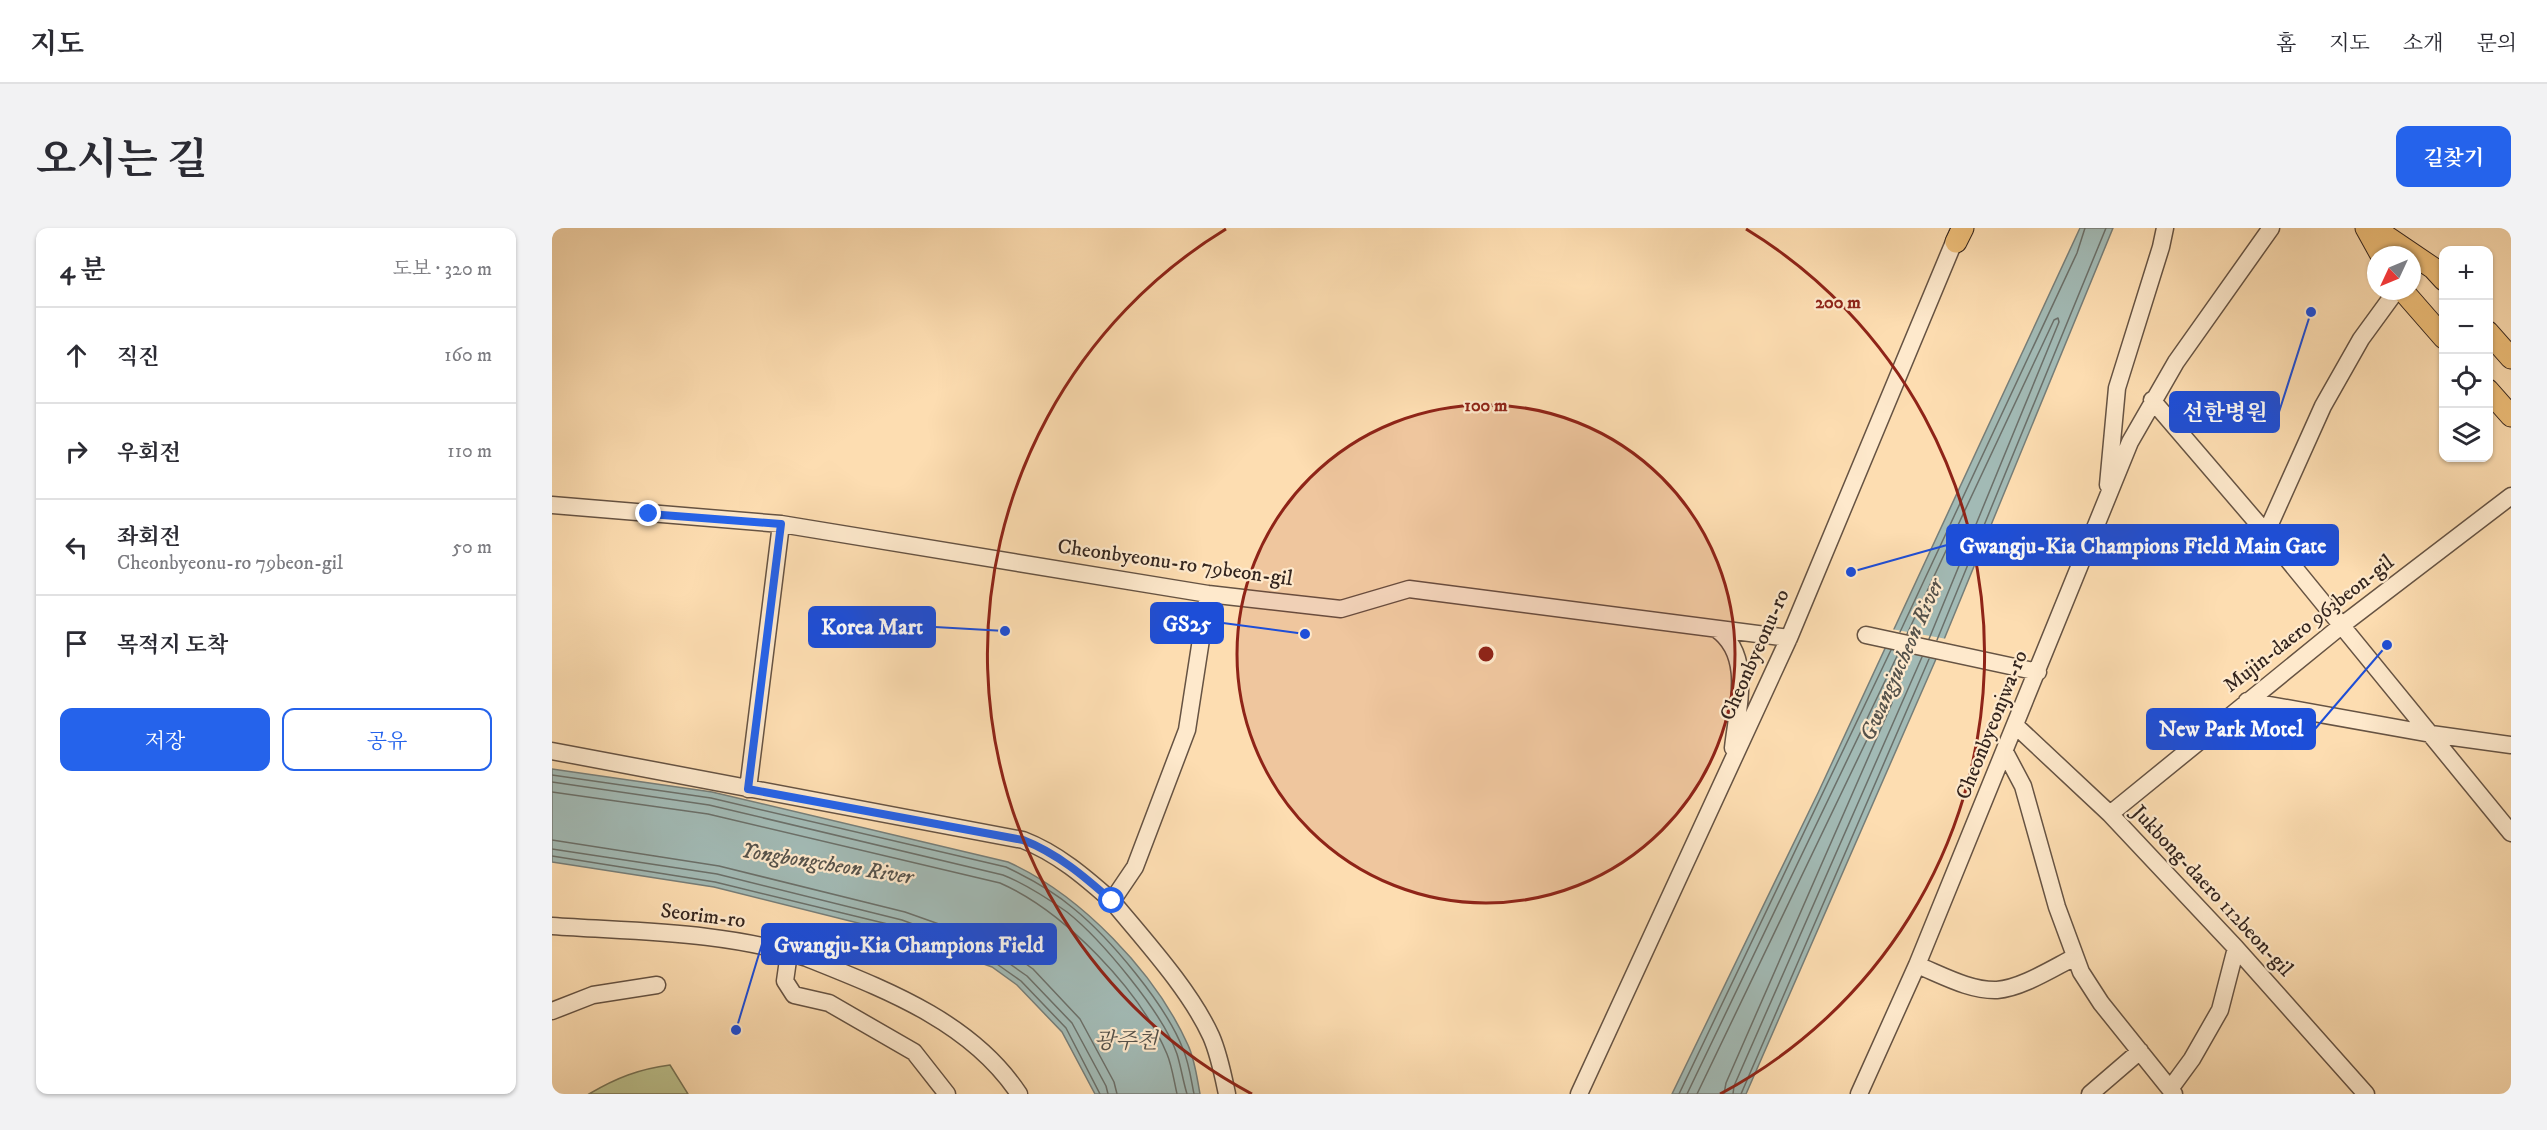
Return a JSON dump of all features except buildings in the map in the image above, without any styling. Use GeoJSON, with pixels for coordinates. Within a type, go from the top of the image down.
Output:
{"type":"FeatureCollection","features":[{"type":"Feature","properties":{"kind":"main road"},"geometry":{"type":"LineString","coordinates":[[2366,228],[2376,246]]}},
{"type":"Feature","properties":{"kind":"main road"},"geometry":{"type":"LineString","coordinates":[[2374,228],[2433,268],[2439,275]]}},
{"type":"Feature","properties":{"kind":"main road"},"geometry":{"type":"LineString","coordinates":[[2411,300],[2439,332]]}},
{"type":"Feature","properties":{"kind":"main road"},"geometry":{"type":"LineString","coordinates":[[2493,338],[2511,358]]}},
{"type":"Feature","properties":{"kind":"main road"},"geometry":{"type":"LineString","coordinates":[[2493,396],[2511,416]]}},
{"type":"Feature","properties":{"kind":"street","name":"Cheonbyeonjwa-ro"},"geometry":{"type":"LineString","coordinates":[[2107,500],[2117,388],[2165,228]]}},
{"type":"Feature","properties":{"kind":"street","name":"Cheonbyeonjwa-ro"},"geometry":{"type":"LineString","coordinates":[[1864,1092],[2016,726],[2130,442],[2152,400],[2176,362],[2271,228]]}},
{"type":"Feature","properties":{"kind":"street","name":"Cheonbyeonu-ro"},"geometry":{"type":"LineString","coordinates":[[1579,1094],[1789,638],[1960,232]]}},
{"type":"Feature","properties":{"kind":"street"},"geometry":{"type":"LineString","coordinates":[[2266,533],[2323,406],[2361,339],[2389,300]]}},
{"type":"Feature","properties":{"kind":"street"},"geometry":{"type":"LineString","coordinates":[[2152,400],[2266,533],[2511,833]]}},
{"type":"Feature","properties":{"kind":"street","name":"Mujin-daero 963beon-gil"},"geometry":{"type":"LineString","coordinates":[[2110,814],[2341,626],[2511,496]]}},
{"type":"Feature","properties":{"kind":"street","name":"Cheonbyeonu-ro 79beon-gil"},"geometry":{"type":"LineString","coordinates":[[552,505],[781,524],[1209,594],[1341,609],[1409,589],[1789,638]]}},
{"type":"Feature","properties":{"kind":"street"},"geometry":{"type":"LineString","coordinates":[[748,789],[781,524]]}},
{"type":"Feature","properties":{"kind":"street"},"geometry":{"type":"LineString","coordinates":[[1112,901],[1135,867],[1187,730],[1209,594]]}},
{"type":"Feature","properties":{"kind":"street"},"geometry":{"type":"LineString","coordinates":[[1716,628],[1733,644],[1740,665],[1731,763]]}},
{"type":"Feature","properties":{"kind":"street"},"geometry":{"type":"LineString","coordinates":[[1866,635],[2037,672]]}},
{"type":"Feature","properties":{"kind":"street"},"geometry":{"type":"LineString","coordinates":[[2247,701],[2431,734],[2511,745]]}},
{"type":"Feature","properties":{"kind":"street","name":"Jukbong-daero 112beon-gil"},"geometry":{"type":"LineString","coordinates":[[2016,726],[2110,814],[2236,948],[2366,1094]]}},
{"type":"Feature","properties":{"kind":"street"},"geometry":{"type":"LineString","coordinates":[[552,752],[1023,840],[1041,847],[1084,876],[1112,901],[1161,961],[1203,1022],[1217,1050],[1227,1094]]}},
{"type":"Feature","properties":{"kind":"street"},"geometry":{"type":"LineString","coordinates":[[2005,752],[2024,786],[2054,897],[2081,972],[2101,1003],[2172,1092],[2220,1010],[2236,948]]}},
{"type":"Feature","properties":{"kind":"street","name":"Seorim-ro"},"geometry":{"type":"LineString","coordinates":[[552,926],[711,937],[789,952],[915,1004],[947,1024],[997,1067],[1020,1094]]}},
{"type":"Feature","properties":{"kind":"street"},"geometry":{"type":"LineString","coordinates":[[789,952],[785,981],[794,994],[829,1004],[914,1052],[947,1094]]}},
{"type":"Feature","properties":{"kind":"street"},"geometry":{"type":"LineString","coordinates":[[1917,965],[1980,988],[1999,990],[2039,976],[2075,957]]}},
{"type":"Feature","properties":{"kind":"street"},"geometry":{"type":"LineString","coordinates":[[552,1011],[593,995],[657,985]]}},
{"type":"Feature","properties":{"kind":"street"},"geometry":{"type":"LineString","coordinates":[[2090,1094],[2140,1051]]}},
{"type":"Feature","properties":{"kind":"green space"},"geometry":{"type":"Polygon","coordinates":[[[670,1065],[688,1094],[589,1094],[628,1075],[670,1065]]]}},
{"type":"Feature","properties":{"kind":"water","name":"Gwangjucheon River"},"geometry":{"type":"Polygon","coordinates":[[[2080,228],[2113,228],[1936,659],[1746,1094],[1672,1094],[1818,793],[2080,228]]]}},
{"type":"Feature","properties":{"kind":"water","name":"광주천"},"geometry":{"type":"Polygon","coordinates":[[[552,769],[712,792],[1008,862],[1062,894],[1113,938],[1136,964],[1174,1018],[1188,1045],[1200,1094],[1095,1094],[1062,1032],[1017,985],[992,967],[898,933],[714,887],[552,862],[552,769]]]}},
{"type":"Feature","properties":{"kind":"pier"},"geometry":{"type":"Polygon","coordinates":[[[1891,629],[1947,639],[1942,651],[1885,642],[1891,629]]]}},
{"type":"Feature","properties":{"kind":"place","name":"선한병원"},"geometry":{"type":"Point","coordinates":[2311,312]}},
{"type":"Feature","properties":{"kind":"place","name":"Gwangju-Kia Champions Field Main Gate"},"geometry":{"type":"Point","coordinates":[1851,572]}},
{"type":"Feature","properties":{"kind":"place","name":"Korea Mart"},"geometry":{"type":"Point","coordinates":[1005,631]}},
{"type":"Feature","properties":{"kind":"place","name":"GS25"},"geometry":{"type":"Point","coordinates":[1305,634]}},
{"type":"Feature","properties":{"kind":"place","name":"New Park Motel"},"geometry":{"type":"Point","coordinates":[2387,645]}},
{"type":"Feature","properties":{"kind":"place","name":"Gwangju-Kia Champions Field"},"geometry":{"type":"Point","coordinates":[736,1030]}},
{"type":"Feature","properties":{"kind":"route"},"geometry":{"type":"LineString","coordinates":[[649,514],[781,524],[748,789],[1023,840],[1041,847],[1060,859],[1084,876],[1112,901]]}},
{"type":"Feature","properties":{"kind":"water label","name":"Yongbongcheon River"},"geometry":{"type":"Point","coordinates":[827,864]}}]}
